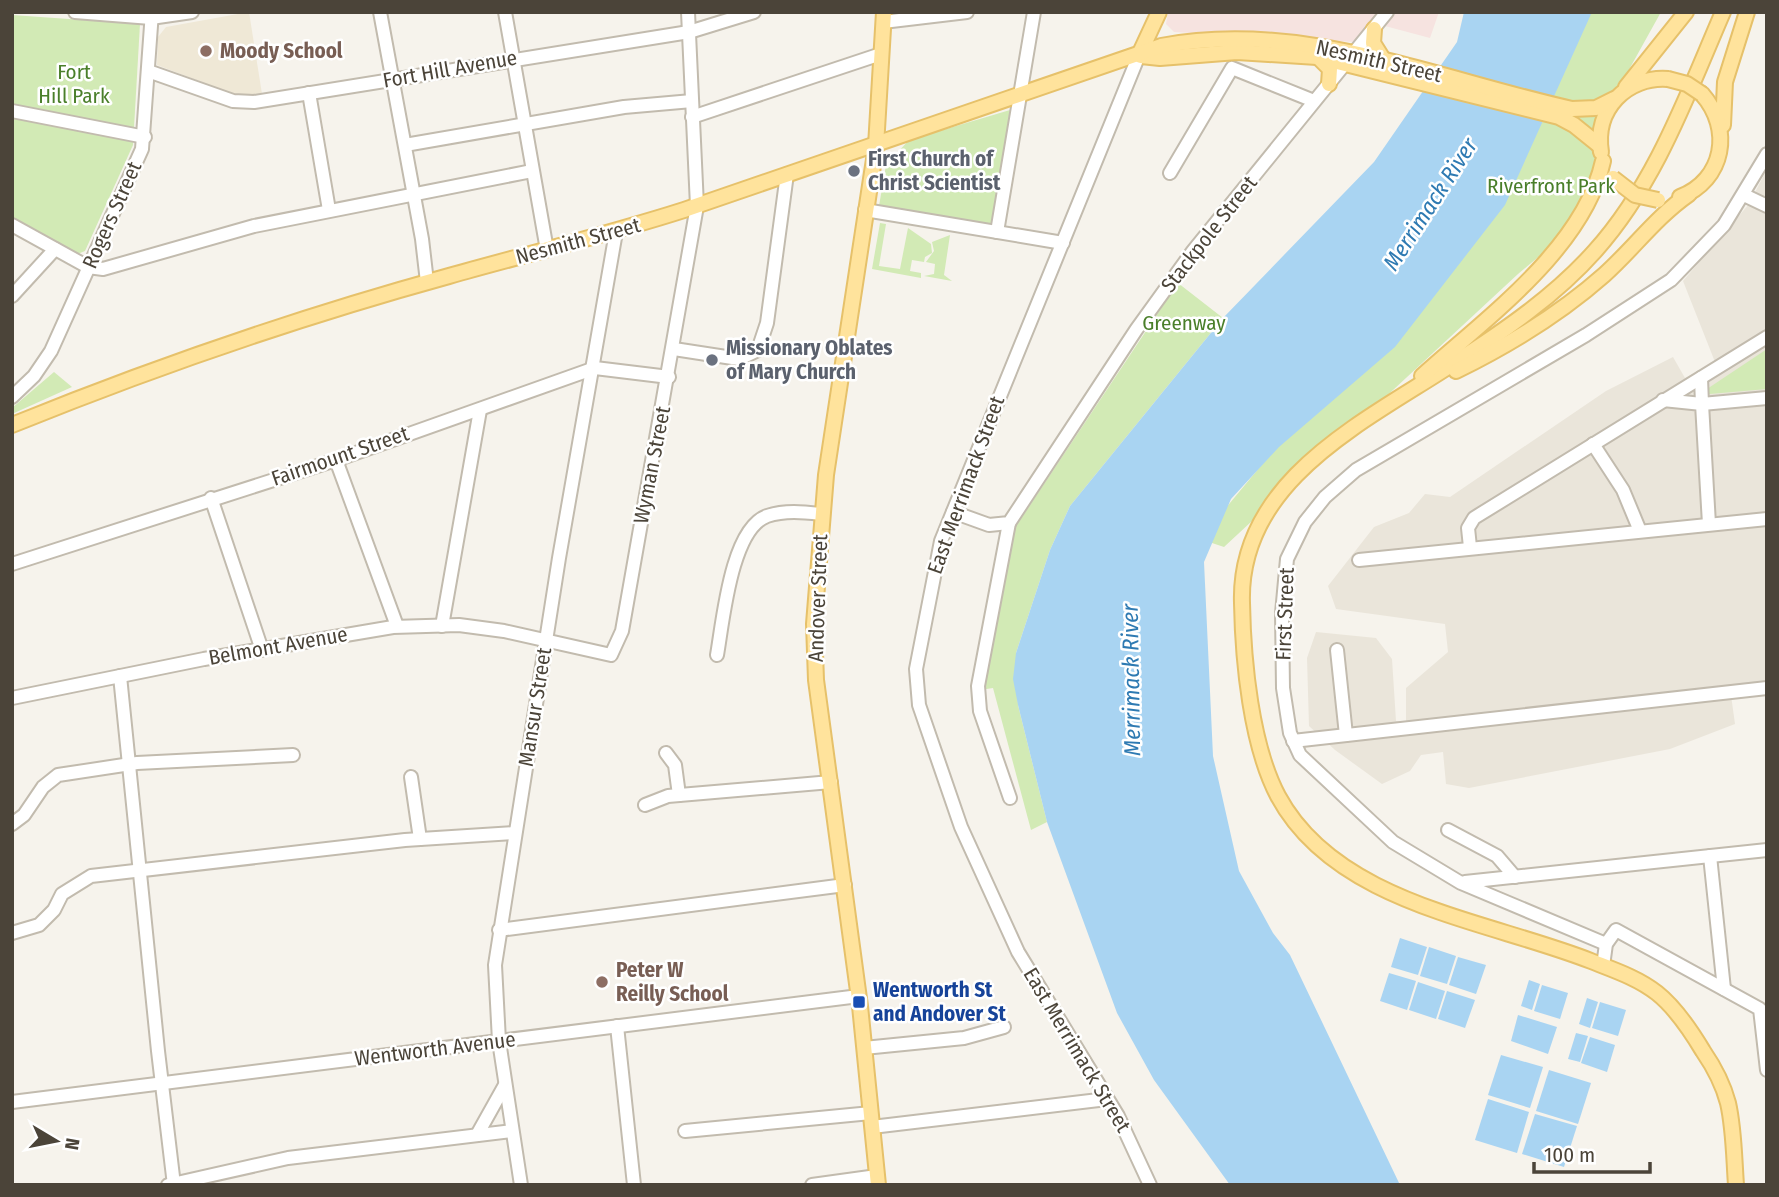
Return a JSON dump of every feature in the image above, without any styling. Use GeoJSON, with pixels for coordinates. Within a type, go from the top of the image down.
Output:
{"type":"FeatureCollection","features":[{"type":"Feature","properties":{"kind":"main road"},"geometry":{"type":"LineString","coordinates":[[1160,12],[1165,33],[1187,43]]}},
{"type":"Feature","properties":{"kind":"main road","name":"East Merrimack Street"},"geometry":{"type":"LineString","coordinates":[[1139,55],[1160,12]]}},
{"type":"Feature","properties":{"kind":"main road"},"geometry":{"type":"LineString","coordinates":[[1395,400],[1505,301],[1551,254],[1590,202],[1602,154],[1603,118],[1686,12]]}},
{"type":"Feature","properties":{"kind":"main road"},"geometry":{"type":"LineString","coordinates":[[1713,12],[1645,164],[1595,238],[1546,287],[1325,449],[1291,480],[1264,514],[1251,543],[1243,573],[1241,602],[1254,726],[1261,757],[1278,796],[1295,822],[1329,856],[1360,877],[1410,901],[1604,966],[1635,979],[1659,995],[1690,1029],[1708,1058],[1728,1104],[1736,1185]]}},
{"type":"Feature","properties":{"kind":"main road"},"geometry":{"type":"LineString","coordinates":[[1395,400],[1456,363],[1527,312],[1597,248],[1628,210],[1652,172],[1723,12]]}},
{"type":"Feature","properties":{"kind":"main road"},"geometry":{"type":"LineString","coordinates":[[1395,400],[1480,359],[1548,317],[1602,277],[1661,215],[1689,194],[1713,170],[1720,154],[1725,82],[1747,12]]}},
{"type":"Feature","properties":{"kind":"main road","name":"Andover Street"},"geometry":{"type":"LineString","coordinates":[[878,1180],[859,996],[814,644],[821,514],[876,146],[884,17]]}},
{"type":"Feature","properties":{"kind":"main road"},"geometry":{"type":"LineString","coordinates":[[1374,29],[1373,43],[1383,59]]}},
{"type":"Feature","properties":{"kind":"main road","name":"Nesmith Street"},"geometry":{"type":"LineString","coordinates":[[13,425],[65,402],[178,361],[427,282],[616,232],[876,146],[1161,47],[1187,43],[1279,41],[1561,112],[1589,109],[1619,95]]}},
{"type":"Feature","properties":{"kind":"main road","name":"Nesmith Street"},"geometry":{"type":"LineString","coordinates":[[1139,55],[1160,58],[1237,52],[1383,59],[1406,71]]}},
{"type":"Feature","properties":{"kind":"main road"},"geometry":{"type":"LineString","coordinates":[[1318,57],[1330,69],[1329,84]]}},
{"type":"Feature","properties":{"kind":"main road"},"geometry":{"type":"LineString","coordinates":[[1619,95],[1650,79],[1668,79],[1687,84],[1702,94],[1718,118],[1721,136]]}},
{"type":"Feature","properties":{"kind":"main road","name":"Nesmith Street"},"geometry":{"type":"LineString","coordinates":[[1561,112],[1602,154]]}},
{"type":"Feature","properties":{"kind":"main road"},"geometry":{"type":"LineString","coordinates":[[1602,154],[1613,178],[1635,195],[1658,200],[1689,194]]}},
{"type":"Feature","properties":{"kind":"street"},"geometry":{"type":"LineString","coordinates":[[75,12],[152,15],[191,12]]}},
{"type":"Feature","properties":{"kind":"street"},"geometry":{"type":"LineString","coordinates":[[380,12],[414,195],[427,282]]}},
{"type":"Feature","properties":{"kind":"street"},"geometry":{"type":"LineString","coordinates":[[505,12],[547,250]]}},
{"type":"Feature","properties":{"kind":"street","name":"Wyman Street"},"geometry":{"type":"LineString","coordinates":[[546,640],[611,655],[622,631],[674,349],[697,206],[688,12]]}},
{"type":"Feature","properties":{"kind":"street","name":"Fort Hill Avenue"},"geometry":{"type":"LineString","coordinates":[[148,71],[243,102],[689,32],[754,12]]}},
{"type":"Feature","properties":{"kind":"street"},"geometry":{"type":"LineString","coordinates":[[884,17],[967,12]]}},
{"type":"Feature","properties":{"kind":"street"},"geometry":{"type":"LineString","coordinates":[[997,232],[1034,12]]}},
{"type":"Feature","properties":{"kind":"street","name":"Stackpole Street"},"geometry":{"type":"LineString","coordinates":[[1009,523],[1193,251],[1387,12]]}},
{"type":"Feature","properties":{"kind":"street","name":"Rogers Street"},"geometry":{"type":"LineString","coordinates":[[12,397],[34,376],[51,351],[137,161],[145,138],[152,15]]}},
{"type":"Feature","properties":{"kind":"street"},"geometry":{"type":"LineString","coordinates":[[692,117],[881,54]]}},
{"type":"Feature","properties":{"kind":"street","name":"East Merrimack Street"},"geometry":{"type":"LineString","coordinates":[[1139,55],[992,409],[953,512],[935,562],[916,669],[919,705],[961,827],[1018,951],[1107,1098],[1139,1156],[1150,1185]]}},
{"type":"Feature","properties":{"kind":"street"},"geometry":{"type":"LineString","coordinates":[[1170,173],[1232,68],[1314,101]]}},
{"type":"Feature","properties":{"kind":"street"},"geometry":{"type":"LineString","coordinates":[[309,93],[330,210]]}},
{"type":"Feature","properties":{"kind":"street"},"geometry":{"type":"LineString","coordinates":[[405,145],[645,104],[692,101]]}},
{"type":"Feature","properties":{"kind":"street"},"geometry":{"type":"LineString","coordinates":[[12,111],[145,138]]}},
{"type":"Feature","properties":{"kind":"street","name":"First Street"},"geometry":{"type":"LineString","coordinates":[[1606,944],[1461,883],[1393,842],[1300,755],[1293,741],[1283,688],[1283,584],[1291,545],[1325,497],[1371,460],[1586,335],[1671,280],[1714,237],[1744,195],[1767,154]]}},
{"type":"Feature","properties":{"kind":"street"},"geometry":{"type":"LineString","coordinates":[[12,225],[88,267],[103,269],[254,226],[532,171]]}},
{"type":"Feature","properties":{"kind":"street"},"geometry":{"type":"LineString","coordinates":[[674,349],[739,359],[758,350],[767,323],[788,174]]}},
{"type":"Feature","properties":{"kind":"street"},"geometry":{"type":"LineString","coordinates":[[1744,195],[1767,206]]}},
{"type":"Feature","properties":{"kind":"street"},"geometry":{"type":"LineString","coordinates":[[865,210],[1063,243]]}},
{"type":"Feature","properties":{"kind":"street","name":"Mansur Street"},"geometry":{"type":"LineString","coordinates":[[521,1185],[505,1085],[495,997],[499,930],[616,232]]}},
{"type":"Feature","properties":{"kind":"street"},"geometry":{"type":"LineString","coordinates":[[12,296],[55,249]]}},
{"type":"Feature","properties":{"kind":"street"},"geometry":{"type":"LineString","coordinates":[[1470,547],[1468,528],[1474,518],[1767,337]]}},
{"type":"Feature","properties":{"kind":"street","name":"Fairmount Street"},"geometry":{"type":"LineString","coordinates":[[12,564],[336,460],[594,368],[669,377]]}},
{"type":"Feature","properties":{"kind":"street"},"geometry":{"type":"LineString","coordinates":[[1701,378],[1709,524]]}},
{"type":"Feature","properties":{"kind":"street"},"geometry":{"type":"LineString","coordinates":[[1663,400],[1702,404],[1767,398]]}},
{"type":"Feature","properties":{"kind":"street"},"geometry":{"type":"LineString","coordinates":[[442,625],[480,410]]}},
{"type":"Feature","properties":{"kind":"street"},"geometry":{"type":"LineString","coordinates":[[1593,444],[1623,490],[1640,531]]}},
{"type":"Feature","properties":{"kind":"street"},"geometry":{"type":"LineString","coordinates":[[336,460],[397,626]]}},
{"type":"Feature","properties":{"kind":"street"},"geometry":{"type":"LineString","coordinates":[[211,498],[262,650]]}},
{"type":"Feature","properties":{"kind":"street"},"geometry":{"type":"LineString","coordinates":[[953,512],[989,525],[1009,523],[978,686],[980,711],[1010,798]]}},
{"type":"Feature","properties":{"kind":"street"},"geometry":{"type":"LineString","coordinates":[[717,655],[740,546],[751,526],[767,516],[781,513],[821,514]]}},
{"type":"Feature","properties":{"kind":"street"},"geometry":{"type":"LineString","coordinates":[[1359,560],[1767,519]]}},
{"type":"Feature","properties":{"kind":"street","name":"Belmont Avenue"},"geometry":{"type":"LineString","coordinates":[[12,698],[397,626],[442,625],[504,631],[546,640]]}},
{"type":"Feature","properties":{"kind":"street"},"geometry":{"type":"LineString","coordinates":[[1337,650],[1346,735]]}},
{"type":"Feature","properties":{"kind":"street"},"geometry":{"type":"LineString","coordinates":[[120,676],[172,1184],[288,1158],[512,1131]]}},
{"type":"Feature","properties":{"kind":"street"},"geometry":{"type":"LineString","coordinates":[[1293,741],[1767,688]]}},
{"type":"Feature","properties":{"kind":"street"},"geometry":{"type":"LineString","coordinates":[[666,752],[675,765],[679,795]]}},
{"type":"Feature","properties":{"kind":"street"},"geometry":{"type":"LineString","coordinates":[[12,824],[24,816],[43,787],[58,775],[129,765],[293,755]]}},
{"type":"Feature","properties":{"kind":"street"},"geometry":{"type":"LineString","coordinates":[[411,776],[420,839]]}},
{"type":"Feature","properties":{"kind":"street"},"geometry":{"type":"LineString","coordinates":[[645,805],[655,799],[679,795],[831,782]]}},
{"type":"Feature","properties":{"kind":"street"},"geometry":{"type":"LineString","coordinates":[[1448,830],[1497,856],[1515,877]]}},
{"type":"Feature","properties":{"kind":"street"},"geometry":{"type":"LineString","coordinates":[[12,933],[39,925],[54,910],[62,894],[90,876],[420,839],[515,832]]}},
{"type":"Feature","properties":{"kind":"street"},"geometry":{"type":"LineString","coordinates":[[1461,883],[1767,850]]}},
{"type":"Feature","properties":{"kind":"street"},"geometry":{"type":"LineString","coordinates":[[1710,856],[1724,989]]}},
{"type":"Feature","properties":{"kind":"street"},"geometry":{"type":"LineString","coordinates":[[499,930],[845,885]]}},
{"type":"Feature","properties":{"kind":"street"},"geometry":{"type":"LineString","coordinates":[[1604,966],[1606,944],[1616,930],[1763,1009],[1767,1070]]}},
{"type":"Feature","properties":{"kind":"street","name":"Wentworth Avenue"},"geometry":{"type":"LineString","coordinates":[[12,1102],[859,996]]}},
{"type":"Feature","properties":{"kind":"street"},"geometry":{"type":"LineString","coordinates":[[617,1027],[634,1185]]}},
{"type":"Feature","properties":{"kind":"street"},"geometry":{"type":"LineString","coordinates":[[864,1048],[964,1038],[1004,1027]]}},
{"type":"Feature","properties":{"kind":"street"},"geometry":{"type":"LineString","coordinates":[[477,1135],[505,1085]]}},
{"type":"Feature","properties":{"kind":"street"},"geometry":{"type":"LineString","coordinates":[[685,1130],[871,1120],[1107,1098]]}},
{"type":"Feature","properties":{"kind":"street"},"geometry":{"type":"LineString","coordinates":[[812,1185],[878,1180]]}},
{"type":"Feature","properties":{"kind":"shaded area","name":"Moody School"},"geometry":{"type":"Polygon","coordinates":[[[249,12],[262,94],[241,97],[157,65],[158,37],[166,27],[249,12]]]}},
{"type":"Feature","properties":{"kind":"shaded area"},"geometry":{"type":"Polygon","coordinates":[[[1168,12],[1439,12],[1430,38],[1370,22],[1354,42],[1174,32],[1166,24],[1168,12]]]}},
{"type":"Feature","properties":{"kind":"shaded area"},"geometry":{"type":"Polygon","coordinates":[[[1767,169],[1767,684],[1730,688],[1735,724],[1670,749],[1469,788],[1446,784],[1443,752],[1421,755],[1410,771],[1382,784],[1335,750],[1309,726],[1307,658],[1316,632],[1376,638],[1392,659],[1396,721],[1406,723],[1406,688],[1448,652],[1445,624],[1336,609],[1328,586],[1374,527],[1409,513],[1425,494],[1450,497],[1606,391],[1673,357],[1685,378],[1715,362],[1683,281],[1749,204],[1767,169]]]}},
{"type":"Feature","properties":{"kind":"green space","name":"Riverfront Park"},"geometry":{"type":"Polygon","coordinates":[[[1575,12],[1661,12],[1591,138],[1596,166],[1574,227],[1518,274],[1224,547],[1203,540],[1210,527],[1269,456],[1575,12]]]}},
{"type":"Feature","properties":{"kind":"green space","name":"Fort Hill Park"},"geometry":{"type":"Polygon","coordinates":[[[12,15],[140,24],[133,145],[85,251],[75,255],[12,219],[12,15]]]}},
{"type":"Feature","properties":{"kind":"green space"},"geometry":{"type":"Polygon","coordinates":[[[1010,110],[992,224],[879,206],[886,165],[909,140],[1010,110]]]}},
{"type":"Feature","properties":{"kind":"green space"},"geometry":{"type":"Polygon","coordinates":[[[880,223],[886,224],[879,266],[900,269],[908,228],[931,244],[932,253],[925,257],[924,262],[912,260],[910,271],[921,273],[921,278],[872,269],[880,223]]]}},
{"type":"Feature","properties":{"kind":"green space"},"geometry":{"type":"Polygon","coordinates":[[[950,235],[944,275],[952,281],[924,276],[934,274],[935,264],[926,262],[934,251],[932,242],[950,235]]]}},
{"type":"Feature","properties":{"kind":"green space","name":"Greenway"},"geometry":{"type":"Polygon","coordinates":[[[1178,283],[1223,318],[1070,506],[1050,550],[1016,653],[1018,705],[1047,822],[1031,830],[993,688],[980,690],[1012,532],[1178,283]]]}},
{"type":"Feature","properties":{"kind":"green space"},"geometry":{"type":"Polygon","coordinates":[[[1767,349],[1767,389],[1698,395],[1767,349]]]}},
{"type":"Feature","properties":{"kind":"green space"},"geometry":{"type":"Polygon","coordinates":[[[54,372],[72,387],[12,414],[12,408],[54,372]]]}},
{"type":"Feature","properties":{"kind":"water","name":"Merrimack River"},"geometry":{"type":"Polygon","coordinates":[[[1464,12],[1592,12],[1505,205],[1395,347],[1279,447],[1231,499],[1204,562],[1213,756],[1239,871],[1273,933],[1290,955],[1400,1185],[1230,1185],[1154,1080],[1117,1013],[1047,822],[1013,679],[1016,653],[1050,550],[1070,506],[1223,318],[1374,162],[1457,42],[1464,12]]]}},
{"type":"Feature","properties":{"kind":"water"},"geometry":{"type":"Polygon","coordinates":[[[1400,938],[1427,947],[1418,975],[1391,967],[1400,938]]]}},
{"type":"Feature","properties":{"kind":"water"},"geometry":{"type":"Polygon","coordinates":[[[1429,947],[1456,956],[1447,984],[1420,976],[1429,947]]]}},
{"type":"Feature","properties":{"kind":"water"},"geometry":{"type":"Polygon","coordinates":[[[1458,957],[1486,965],[1476,994],[1449,985],[1458,957]]]}},
{"type":"Feature","properties":{"kind":"water"},"geometry":{"type":"Polygon","coordinates":[[[1389,973],[1416,981],[1407,1010],[1380,1001],[1389,973]]]}},
{"type":"Feature","properties":{"kind":"water"},"geometry":{"type":"Polygon","coordinates":[[[1529,980],[1540,984],[1532,1010],[1521,1006],[1529,980]]]}},
{"type":"Feature","properties":{"kind":"water"},"geometry":{"type":"Polygon","coordinates":[[[1418,982],[1445,991],[1436,1019],[1409,1010],[1418,982]]]}},
{"type":"Feature","properties":{"kind":"water"},"geometry":{"type":"Polygon","coordinates":[[[1542,985],[1568,993],[1560,1019],[1534,1011],[1542,985]]]}},
{"type":"Feature","properties":{"kind":"water"},"geometry":{"type":"Polygon","coordinates":[[[1447,991],[1475,1000],[1465,1028],[1438,1019],[1447,991]]]}},
{"type":"Feature","properties":{"kind":"water"},"geometry":{"type":"Polygon","coordinates":[[[1587,998],[1598,1002],[1590,1028],[1579,1024],[1587,998]]]}},
{"type":"Feature","properties":{"kind":"water"},"geometry":{"type":"Polygon","coordinates":[[[1600,1002],[1626,1010],[1618,1036],[1592,1028],[1600,1002]]]}},
{"type":"Feature","properties":{"kind":"water"},"geometry":{"type":"Polygon","coordinates":[[[1518,1015],[1557,1027],[1548,1054],[1511,1041],[1518,1015]]]}},
{"type":"Feature","properties":{"kind":"water"},"geometry":{"type":"Polygon","coordinates":[[[1576,1033],[1588,1036],[1580,1062],[1568,1059],[1576,1033]]]}},
{"type":"Feature","properties":{"kind":"water"},"geometry":{"type":"Polygon","coordinates":[[[1590,1037],[1615,1045],[1607,1072],[1581,1063],[1590,1037]]]}},
{"type":"Feature","properties":{"kind":"water"},"geometry":{"type":"Polygon","coordinates":[[[1501,1055],[1543,1067],[1530,1108],[1488,1095],[1501,1055]]]}},
{"type":"Feature","properties":{"kind":"water"},"geometry":{"type":"Polygon","coordinates":[[[1549,1070],[1591,1083],[1578,1124],[1536,1111],[1549,1070]]]}},
{"type":"Feature","properties":{"kind":"water"},"geometry":{"type":"Polygon","coordinates":[[[1488,1099],[1529,1112],[1517,1153],[1475,1140],[1488,1099]]]}},
{"type":"Feature","properties":{"kind":"water"},"geometry":{"type":"Polygon","coordinates":[[[1535,1114],[1577,1126],[1564,1167],[1522,1154],[1535,1114]]]}},
{"type":"Feature","properties":{"kind":"place","name":"Moody School"},"geometry":{"type":"Point","coordinates":[206,51]}},
{"type":"Feature","properties":{"kind":"place","name":"First Church of Christ Scientist"},"geometry":{"type":"Point","coordinates":[854,171]}},
{"type":"Feature","properties":{"kind":"place","name":"Missionary Oblates of Mary Church"},"geometry":{"type":"Point","coordinates":[712,360]}},
{"type":"Feature","properties":{"kind":"place","name":"Peter W Reilly School"},"geometry":{"type":"Point","coordinates":[602,982]}},
{"type":"Feature","properties":{"kind":"place","name":"Wentworth St and Andover St"},"geometry":{"type":"Point","coordinates":[859,1002]}}]}
